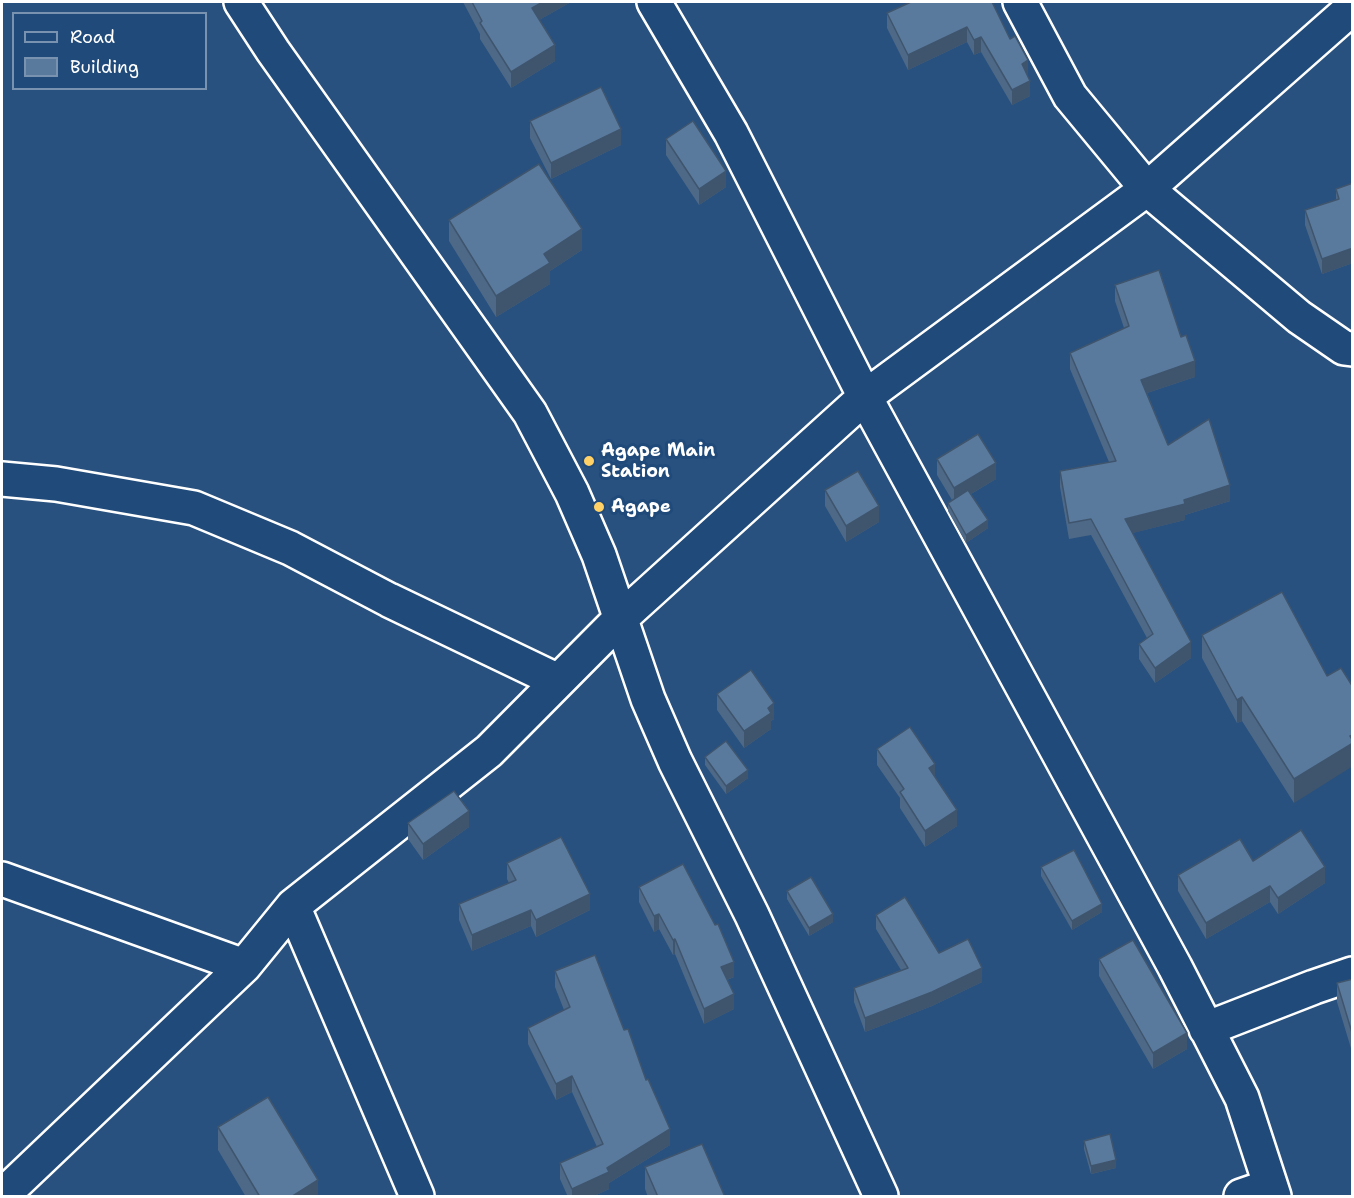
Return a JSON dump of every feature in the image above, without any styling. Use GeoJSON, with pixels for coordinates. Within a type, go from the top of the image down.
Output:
{"type":"FeatureCollection","features":[{"type":"Feature","properties":{"kind":"street"},"geometry":{"type":"LineString","coordinates":[[241,2],[530,413],[572,493],[590,534],[648,699],[675,761],[752,915],[881,1197]]}},
{"type":"Feature","properties":{"kind":"street"},"geometry":{"type":"LineString","coordinates":[[654,2],[730,133],[865,397],[1109,842],[1242,1098],[1262,1193]]}},
{"type":"Feature","properties":{"kind":"street"},"geometry":{"type":"LineString","coordinates":[[1020,2],[1070,96],[1147,189],[1299,317],[1344,348],[1353,349]]}},
{"type":"Feature","properties":{"kind":"street"},"geometry":{"type":"LineString","coordinates":[[2,1197],[244,966],[293,906],[489,751],[621,618],[865,397],[1147,189],[1353,8]]}},
{"type":"Feature","properties":{"kind":"street"},"geometry":{"type":"LineString","coordinates":[[2,479],[56,484],[194,508],[290,548],[389,600],[558,681]]}},
{"type":"Feature","properties":{"kind":"street"},"geometry":{"type":"LineString","coordinates":[[2,879],[244,966]]}},
{"type":"Feature","properties":{"kind":"street"},"geometry":{"type":"LineString","coordinates":[[293,906],[417,1197]]}},
{"type":"Feature","properties":{"kind":"street"},"geometry":{"type":"LineString","coordinates":[[1206,1029],[1353,974]]}},
{"type":"Feature","properties":{"kind":"building"},"geometry":{"type":"Polygon","coordinates":[[[472,2],[543,2],[532,8],[555,45],[511,72],[480,23],[482,21],[472,2]]]}},
{"type":"Feature","properties":{"kind":"building"},"geometry":{"type":"Polygon","coordinates":[[[911,2],[992,2],[1010,39],[1015,36],[1028,60],[1022,64],[1030,81],[1012,90],[981,37],[974,40],[967,27],[908,55],[887,13],[911,2]]]}},
{"type":"Feature","properties":{"kind":"building"},"geometry":{"type":"Polygon","coordinates":[[[601,87],[621,129],[551,163],[530,121],[601,87]]]}},
{"type":"Feature","properties":{"kind":"building"},"geometry":{"type":"Polygon","coordinates":[[[693,121],[726,171],[699,189],[666,139],[693,121]]]}},
{"type":"Feature","properties":{"kind":"building"},"geometry":{"type":"Polygon","coordinates":[[[539,164],[582,229],[544,254],[550,263],[496,296],[449,220],[539,164]]]}},
{"type":"Feature","properties":{"kind":"building"},"geometry":{"type":"Polygon","coordinates":[[[1353,183],[1353,248],[1322,259],[1305,210],[1339,199],[1336,189],[1353,183]]]}},
{"type":"Feature","properties":{"kind":"building"},"geometry":{"type":"Polygon","coordinates":[[[1159,270],[1181,337],[1186,335],[1195,361],[1141,380],[1168,445],[1209,419],[1230,485],[1184,500],[1185,504],[1125,519],[1191,642],[1155,668],[1139,644],[1153,634],[1091,519],[1069,523],[1060,471],[1116,461],[1070,353],[1129,326],[1115,285],[1159,270]]]}},
{"type":"Feature","properties":{"kind":"building"},"geometry":{"type":"Polygon","coordinates":[[[978,434],[996,463],[954,488],[937,459],[978,434]]]}},
{"type":"Feature","properties":{"kind":"building"},"geometry":{"type":"Polygon","coordinates":[[[858,471],[879,506],[846,526],[825,490],[858,471]]]}},
{"type":"Feature","properties":{"kind":"building"},"geometry":{"type":"Polygon","coordinates":[[[968,490],[988,520],[966,535],[948,503],[968,490]]]}},
{"type":"Feature","properties":{"kind":"building"},"geometry":{"type":"Polygon","coordinates":[[[1282,592],[1327,676],[1341,668],[1353,687],[1353,735],[1350,736],[1353,743],[1294,779],[1242,697],[1237,700],[1202,635],[1282,592]]]}},
{"type":"Feature","properties":{"kind":"building"},"geometry":{"type":"Polygon","coordinates":[[[751,670],[774,703],[768,708],[771,713],[744,731],[717,694],[751,670]]]}},
{"type":"Feature","properties":{"kind":"building"},"geometry":{"type":"Polygon","coordinates":[[[910,727],[935,764],[929,768],[957,810],[925,831],[900,792],[904,789],[877,749],[910,727]]]}},
{"type":"Feature","properties":{"kind":"building"},"geometry":{"type":"Polygon","coordinates":[[[726,741],[748,770],[726,786],[705,757],[726,741]]]}},
{"type":"Feature","properties":{"kind":"building"},"geometry":{"type":"Polygon","coordinates":[[[454,791],[469,811],[423,844],[408,823],[454,791]]]}},
{"type":"Feature","properties":{"kind":"building"},"geometry":{"type":"Polygon","coordinates":[[[1301,830],[1325,867],[1278,898],[1270,886],[1206,923],[1178,875],[1240,839],[1253,861],[1301,830]]]}},
{"type":"Feature","properties":{"kind":"building"},"geometry":{"type":"Polygon","coordinates":[[[561,837],[590,894],[536,920],[531,910],[472,935],[459,904],[516,880],[507,863],[561,837]]]}},
{"type":"Feature","properties":{"kind":"building"},"geometry":{"type":"Polygon","coordinates":[[[1074,850],[1102,904],[1072,921],[1041,867],[1074,850]]]}},
{"type":"Feature","properties":{"kind":"building"},"geometry":{"type":"Polygon","coordinates":[[[683,864],[715,925],[718,924],[734,962],[721,967],[734,994],[704,1009],[675,939],[673,940],[659,914],[654,916],[639,887],[683,864]]]}},
{"type":"Feature","properties":{"kind":"building"},"geometry":{"type":"Polygon","coordinates":[[[811,877],[833,914],[809,928],[787,891],[811,877]]]}},
{"type":"Feature","properties":{"kind":"building"},"geometry":{"type":"Polygon","coordinates":[[[905,897],[939,953],[968,939],[982,968],[932,992],[865,1018],[854,988],[908,968],[876,915],[905,897]]]}},
{"type":"Feature","properties":{"kind":"building"},"geometry":{"type":"Polygon","coordinates":[[[1133,940],[1187,1033],[1153,1053],[1099,959],[1133,940]]]}},
{"type":"Feature","properties":{"kind":"building"},"geometry":{"type":"Polygon","coordinates":[[[595,955],[624,1030],[628,1029],[646,1080],[648,1079],[670,1129],[607,1168],[609,1172],[572,1189],[560,1163],[603,1144],[572,1076],[556,1084],[528,1028],[570,1007],[555,971],[595,955]]]}},
{"type":"Feature","properties":{"kind":"building"},"geometry":{"type":"Polygon","coordinates":[[[1353,979],[1353,1036],[1337,983],[1353,979]]]}},
{"type":"Feature","properties":{"kind":"building"},"geometry":{"type":"Polygon","coordinates":[[[268,1097],[318,1180],[291,1197],[260,1197],[218,1127],[268,1097]]]}},
{"type":"Feature","properties":{"kind":"building"},"geometry":{"type":"Polygon","coordinates":[[[1110,1134],[1116,1160],[1091,1166],[1084,1141],[1110,1134]]]}},
{"type":"Feature","properties":{"kind":"building"},"geometry":{"type":"Polygon","coordinates":[[[702,1144],[725,1197],[658,1197],[645,1167],[702,1144]]]}},
{"type":"Feature","properties":{"kind":"place","name":"Agape Main Station"},"geometry":{"type":"Point","coordinates":[589,461]}},
{"type":"Feature","properties":{"kind":"place","name":"Agape"},"geometry":{"type":"Point","coordinates":[599,507]}}]}
